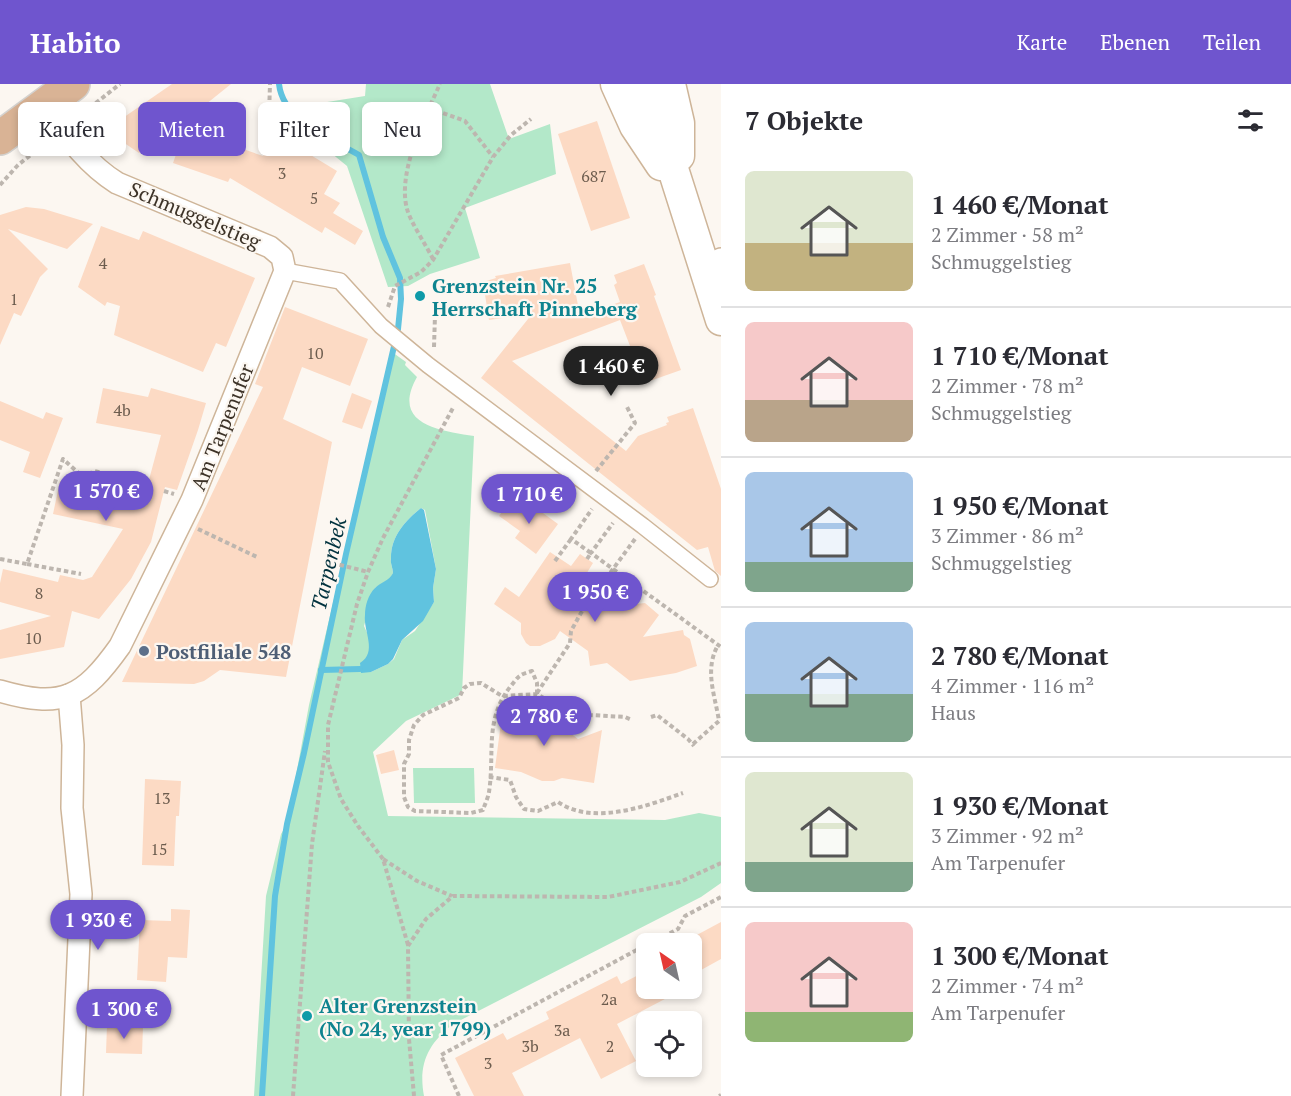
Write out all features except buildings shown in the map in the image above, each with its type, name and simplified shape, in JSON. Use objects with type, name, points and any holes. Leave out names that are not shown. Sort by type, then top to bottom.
[{"type":"main road","points":[[63,102],[73,84]]},
{"type":"main road","points":[[616,84],[635,126],[678,189]]},
{"type":"main road","points":[[646,84],[678,189],[713,263],[721,320]]},
{"type":"main road","points":[[670,84],[679,123],[678,189]]},
{"type":"main road","points":[[0,138],[18,131]]},
{"type":"street","name":"Schmuggelstieg","points":[[84,156],[101,173],[117,183],[270,247],[282,257],[285,271]]},
{"type":"street","points":[[285,271],[340,281],[381,326],[462,392],[644,526],[710,579]]},
{"type":"street","name":"Am Tarpenufer","points":[[0,691],[42,701],[69,695],[89,683],[108,662],[130,625],[192,500],[285,271]]},
{"type":"street","points":[[69,695],[73,745],[72,808],[81,894],[72,1096]]},
{"type":"path","points":[[84,102],[120,84]]},
{"type":"path","points":[[269,102],[270,84]]},
{"type":"path","points":[[432,102],[440,84]]},
{"type":"path","points":[[442,113],[465,121],[493,157]]},
{"type":"path","points":[[395,286],[415,275],[433,260],[493,157],[511,135],[531,119]]},
{"type":"path","points":[[0,185],[25,156]]},
{"type":"path","points":[[412,156],[405,182],[407,209],[433,260]]},
{"type":"path","points":[[426,363],[434,349],[435,315]]},
{"type":"path","points":[[293,1096],[312,844],[328,725],[342,663],[357,603],[383,538],[462,392]]},
{"type":"path","points":[[587,484],[635,423],[627,407]]},
{"type":"path","points":[[27,564],[63,459],[84,478],[94,471],[133,480],[147,486]]},
{"type":"path","points":[[555,561],[602,495]]},
{"type":"path","points":[[587,559],[622,511]]},
{"type":"path","points":[[537,694],[570,643],[571,631],[581,613],[644,526]]},
{"type":"path","points":[[206,533],[257,557]]},
{"type":"path","points":[[571,539],[720,646],[711,662],[719,721],[694,745],[657,715],[651,717]]},
{"type":"path","points":[[0,559],[81,574]]},
{"type":"path","points":[[325,561],[368,572]]},
{"type":"path","points":[[537,694],[537,683],[532,671],[518,675],[502,696],[496,709],[489,792],[483,810],[415,811],[408,807],[404,796],[404,764],[409,754],[411,732],[423,715],[459,698],[464,688],[470,684],[481,683],[502,696],[537,694],[563,710],[590,715],[625,717],[632,720]]},
{"type":"path","points":[[327,741],[328,762],[341,799],[383,859],[417,881],[453,896],[608,897],[680,882],[721,863]]},
{"type":"path","points":[[489,777],[510,780],[516,797],[524,809],[537,811],[558,802],[569,809],[592,813],[628,811],[683,793]]},
{"type":"path","points":[[383,859],[408,946],[409,1039],[414,1096]]},
{"type":"path","points":[[408,946],[426,919],[453,896]]},
{"type":"path","points":[[670,933],[678,929],[685,916],[721,897]]},
{"type":"path","points":[[459,1096],[441,1055],[636,950]]},
{"type":"green space","points":[[366,84],[490,84],[509,139],[550,124],[556,174],[465,208],[480,258],[430,274],[408,286],[388,287],[347,166],[335,156],[350,156],[350,102],[327,102],[365,96]]},
{"type":"green space","points":[[392,352],[406,362],[405,365],[417,377],[410,393],[410,406],[414,415],[423,423],[434,428],[474,436],[462,694],[406,721],[373,752],[388,816],[665,820],[699,813],[721,817],[721,883],[701,897],[453,1024],[437,1039],[427,1056],[422,1074],[424,1096],[254,1096],[266,896],[281,834],[287,824],[309,705]],"holes":[[[421,508],[425,510],[436,569],[433,588],[434,602],[415,631],[402,640],[394,659],[371,672],[360,664],[369,654],[369,637],[364,626],[375,588],[391,578],[393,573],[392,550],[396,536]]]},
{"type":"green space","points":[[413,768],[474,768],[475,803],[414,803]]},
{"type":"water","points":[[421,508],[424,510],[436,569],[433,588],[434,602],[423,621],[402,640],[388,664],[371,672],[361,673],[360,663],[368,653],[369,647],[365,621],[367,601],[375,588],[393,573],[391,562],[396,536],[404,524]]},
{"type":"waterway","name":"Tarpenbek","points":[[262,1096],[275,896],[287,824],[398,329],[401,299],[400,278],[383,237],[359,155],[322,135],[298,118],[282,97],[279,84]]},
{"type":"waterway","points":[[321,670],[360,669]]},
{"type":"place","name":"Grenzstein Nr. 25 Herrschaft Pinneberg","points":[[420,296]]},
{"type":"place","name":"Postfiliale 548","points":[[144,651]]},
{"type":"place","name":"Alter Grenzstein (No 24, year 1799)","points":[[307,1016]]}]
